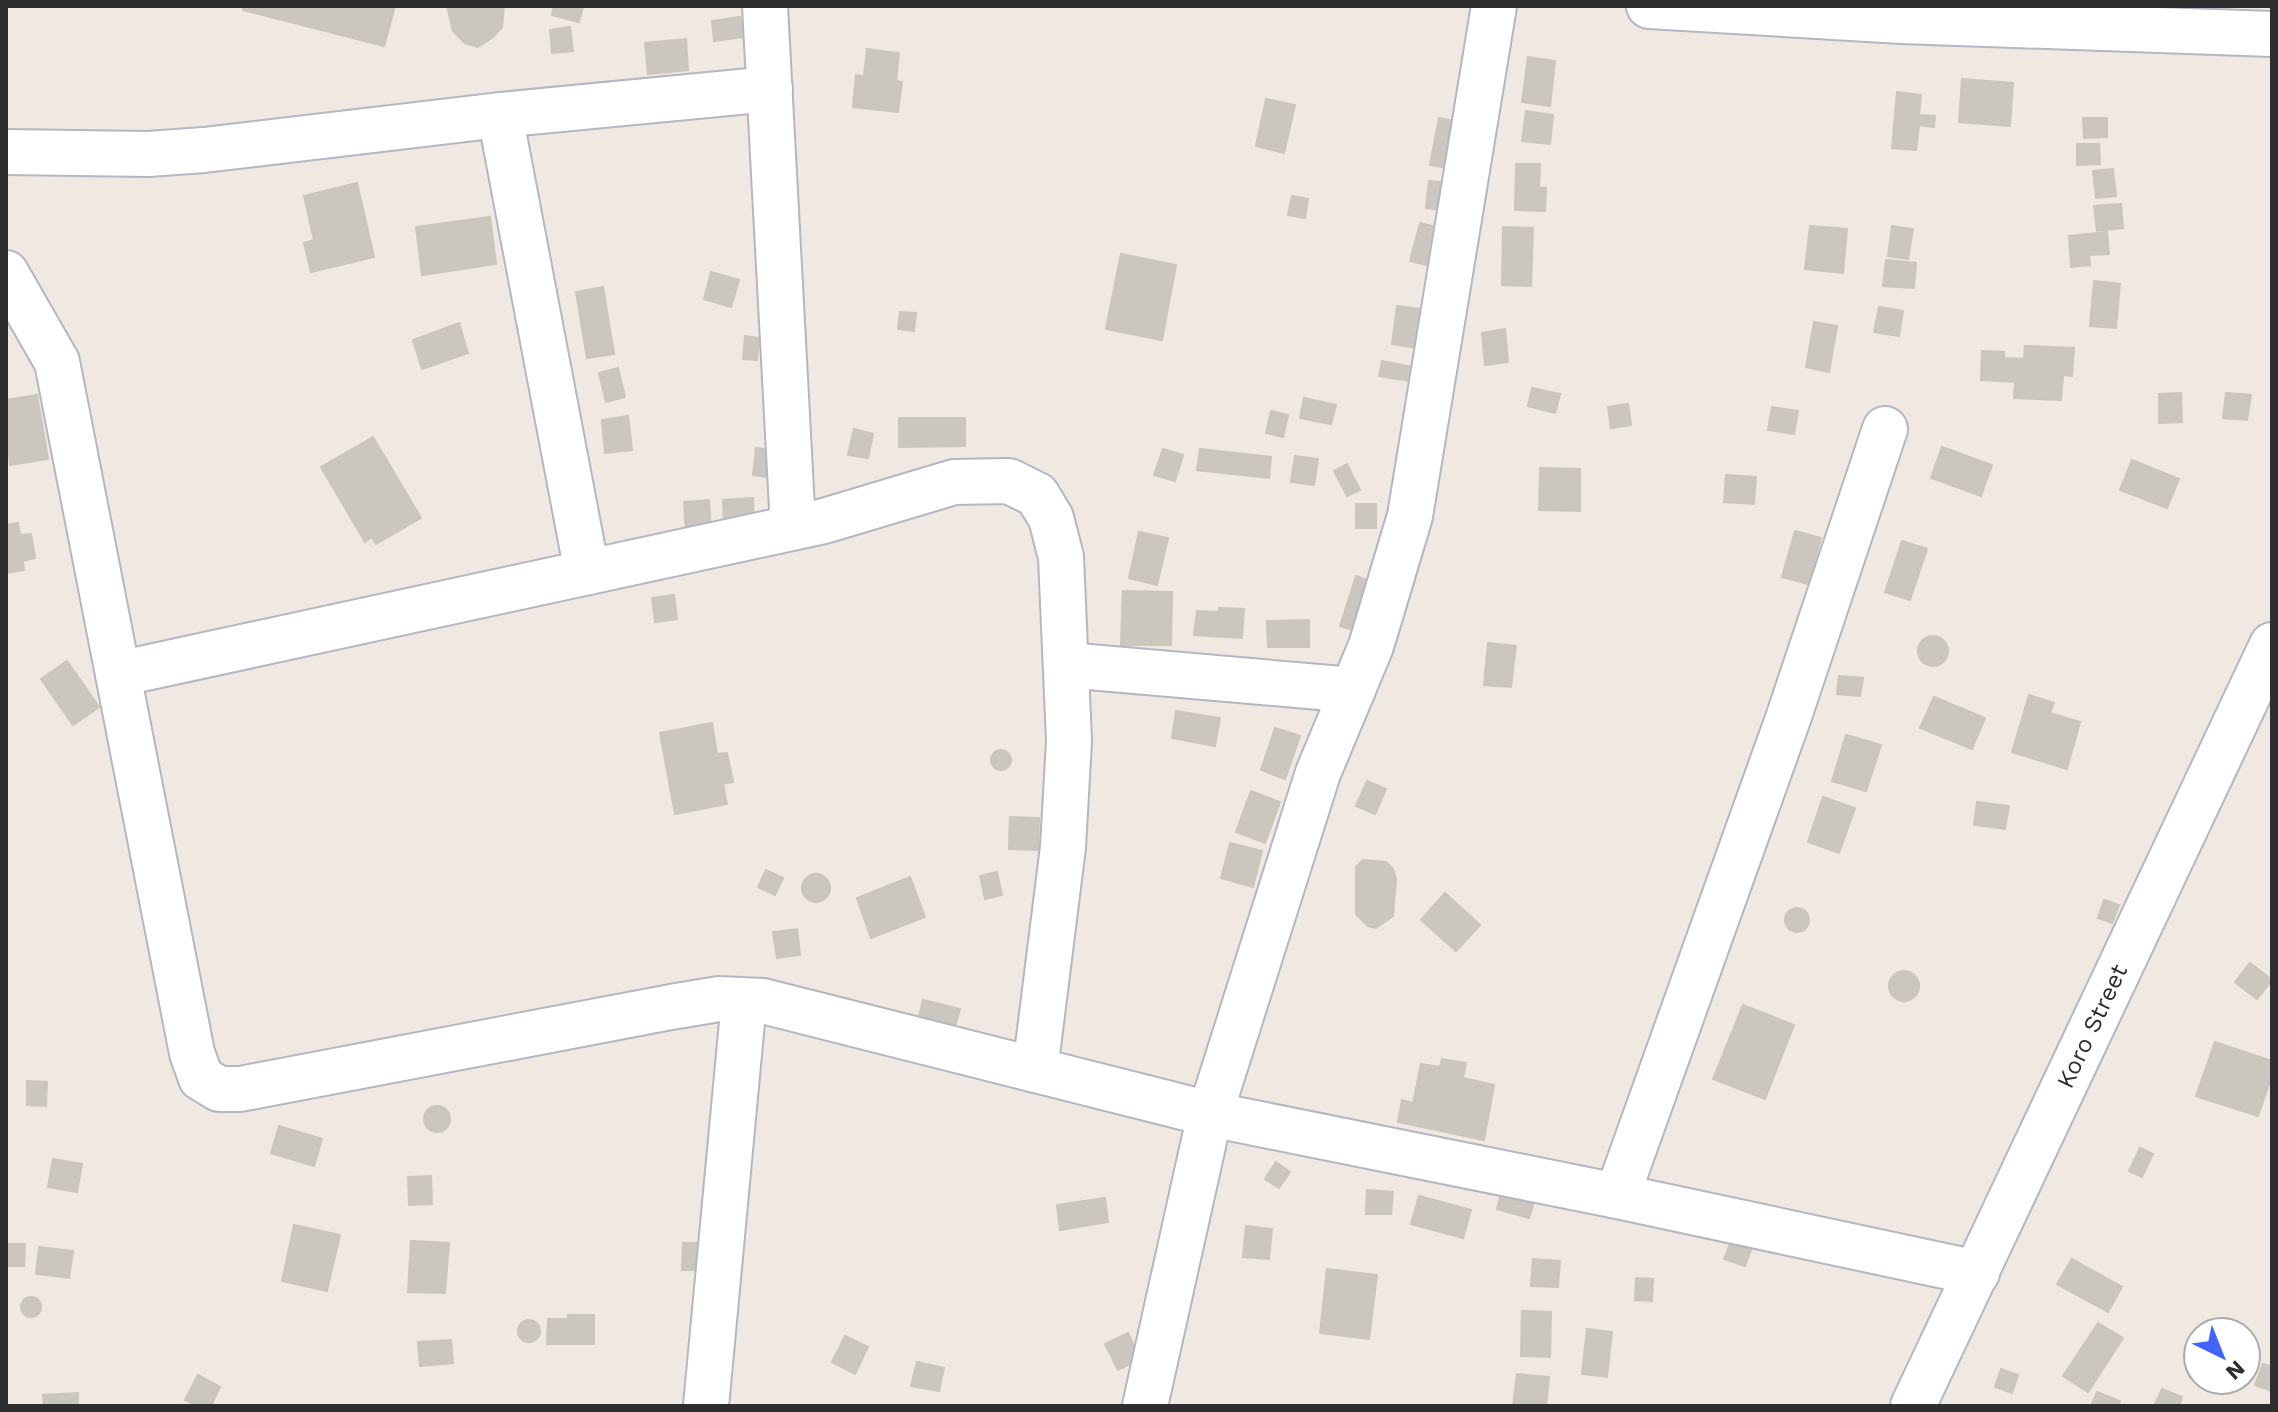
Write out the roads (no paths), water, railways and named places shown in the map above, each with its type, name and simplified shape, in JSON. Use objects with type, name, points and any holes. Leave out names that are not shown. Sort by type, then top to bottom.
[{"type":"street","points":[[765,6],[793,527]]},
{"type":"street","points":[[1145,1406],[1210,1114],[1318,773],[1384,609],[1410,516],[1494,6]]},
{"type":"street","points":[[1649,6],[1901,13],[2272,34]]},
{"type":"street","points":[[6,152],[148,154],[204,150],[500,115],[770,89]]},
{"type":"street","points":[[500,115],[587,572]]},
{"type":"street","points":[[6,273],[57,362],[192,1053],[201,1078],[219,1089],[240,1089],[719,999],[763,1001],[1210,1114],[1977,1273]]},
{"type":"street","points":[[1617,1196],[1789,716],[1885,429]]},
{"type":"street","points":[[118,674],[793,527],[954,482],[1009,481],[1037,495],[1051,518],[1061,557],[1066,665],[1069,741],[1063,847],[1035,1070]]},
{"type":"street","name":"Koro Street","points":[[1913,1406],[2272,645]]},
{"type":"street","points":[[1066,665],[1353,690]]},
{"type":"street","points":[[706,1406],[744,1001]]}]
